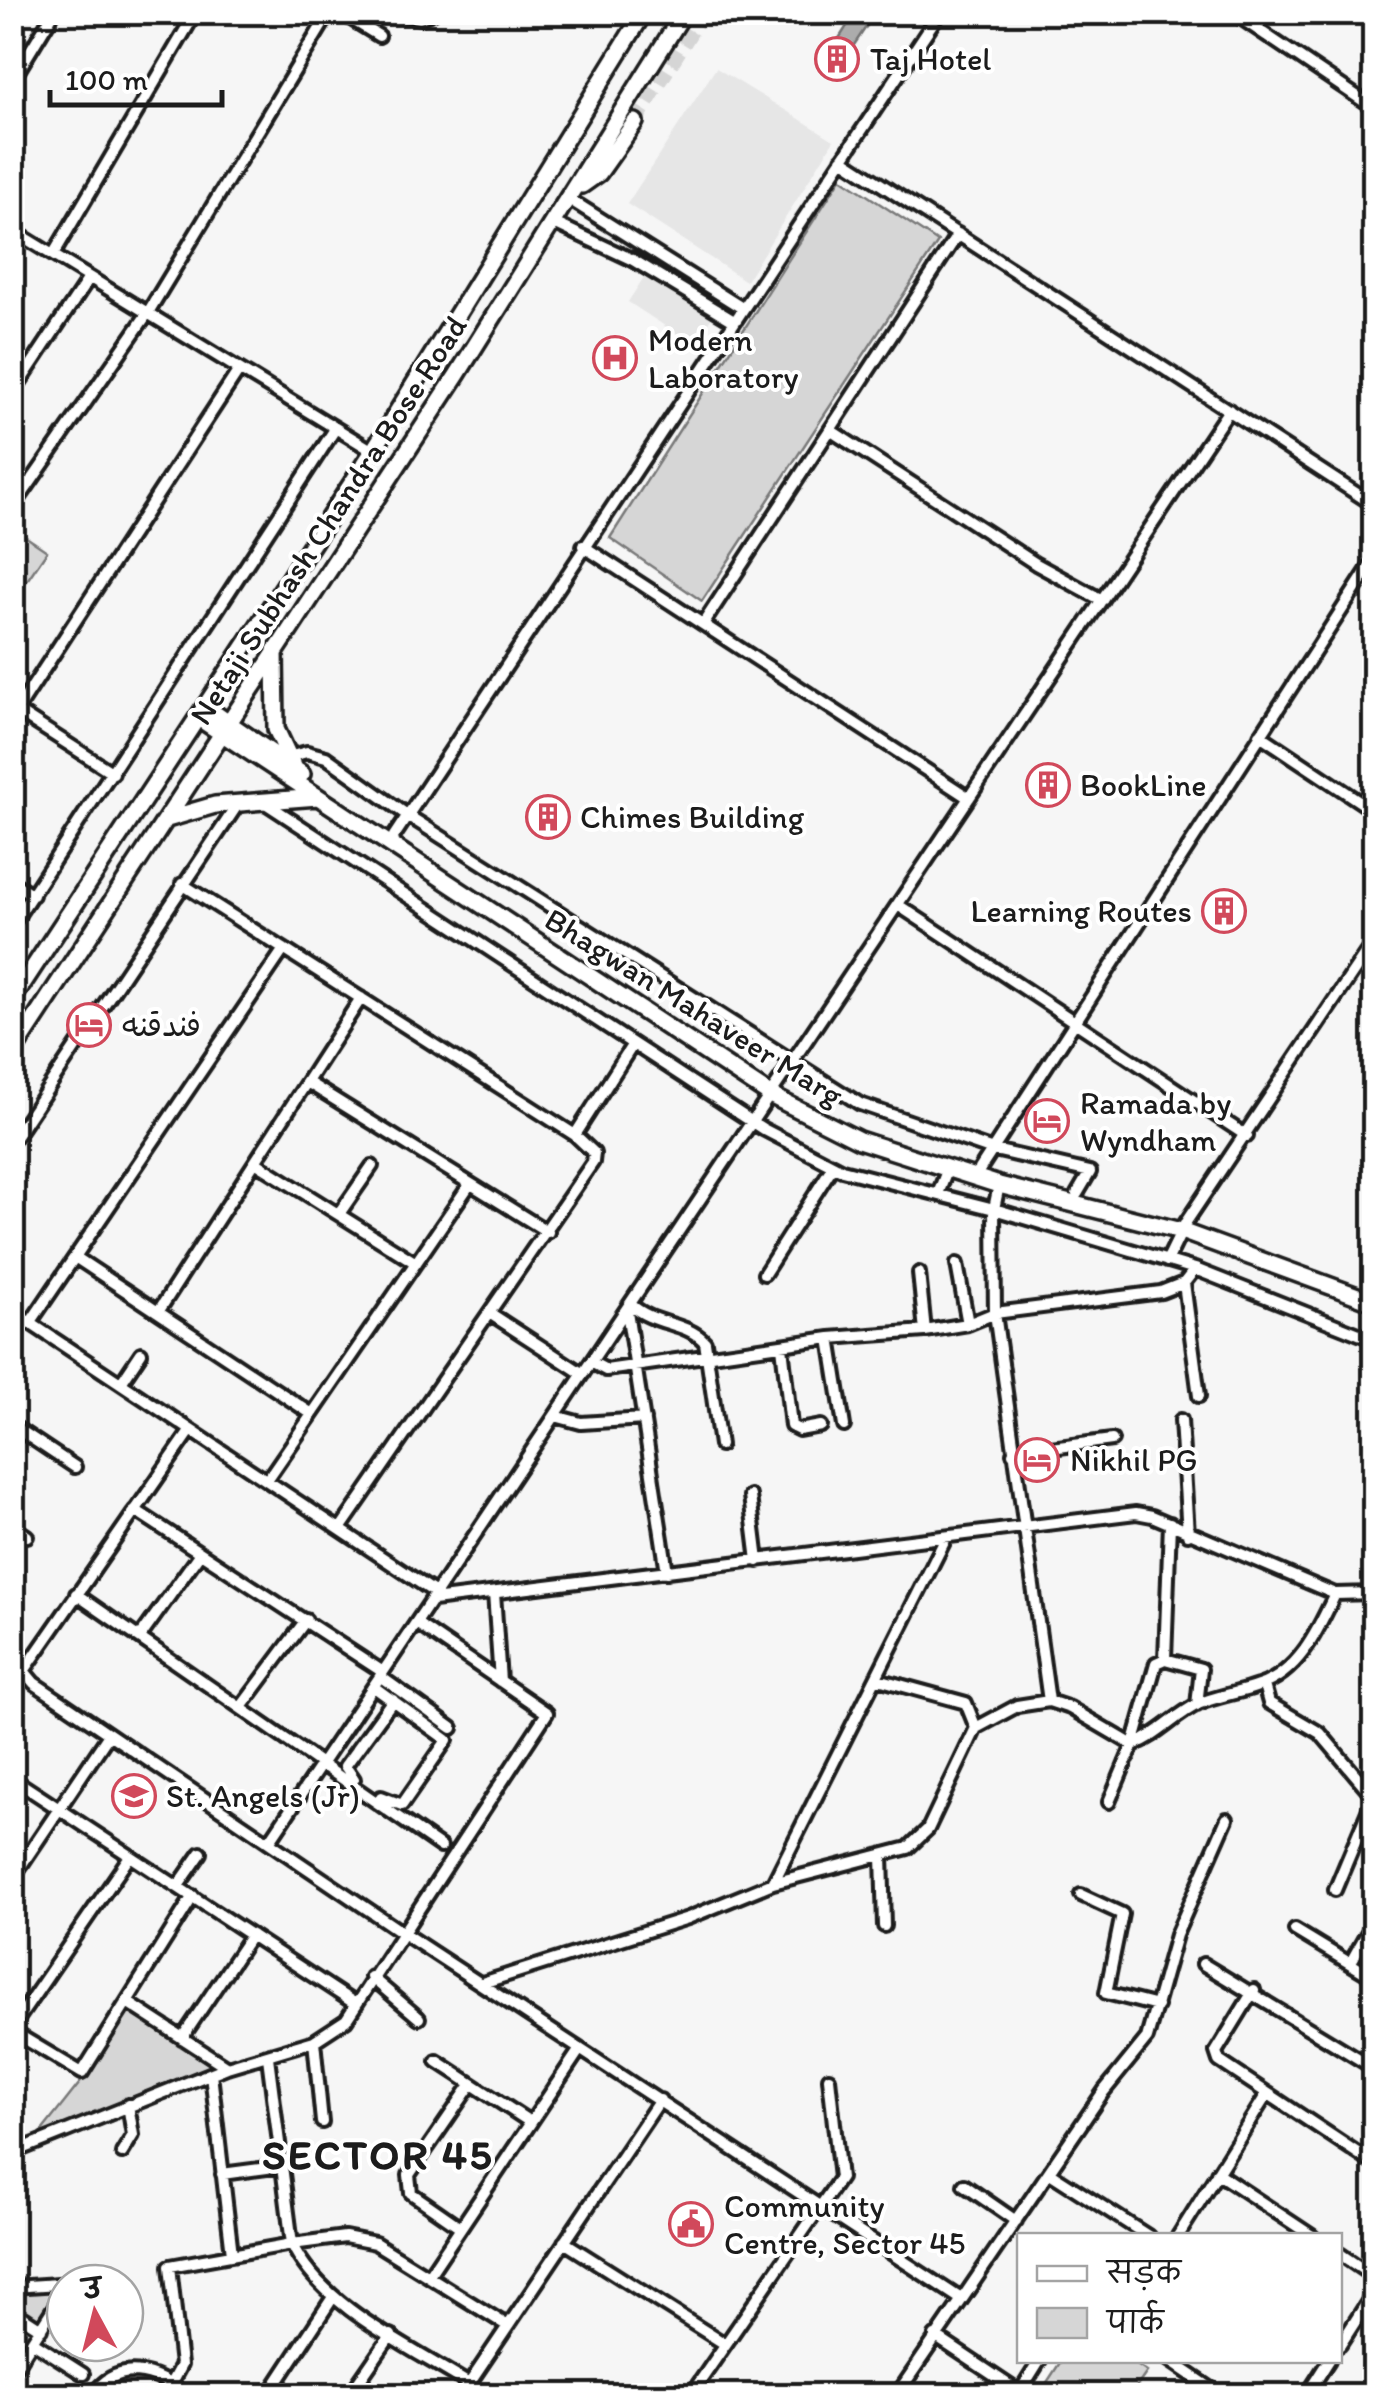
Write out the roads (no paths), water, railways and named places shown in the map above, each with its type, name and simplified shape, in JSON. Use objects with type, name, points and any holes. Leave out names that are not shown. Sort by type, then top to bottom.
[{"type":"main road","name":"Netaji Subhash Chandra Bose Road","points":[[12,1000],[372,451],[644,12]]},
{"type":"main road","name":"Netaji Subhash Chandra Bose Road","points":[[12,1054],[554,223],[684,12]]},
{"type":"main road","points":[[572,194],[599,173],[635,122]]},
{"type":"main road","points":[[275,602],[296,618]]},
{"type":"main road","points":[[275,650],[276,729],[299,772]]},
{"type":"main road","name":"Bhagwan Mahaveer Marg","points":[[203,713],[318,797],[773,1091],[860,1140],[1000,1185],[1184,1226],[1374,1302]]},
{"type":"main road","name":"Bhagwan Mahaveer Marg","points":[[224,728],[299,772],[773,1091],[863,1132],[1184,1226],[1374,1292]]},
{"type":"main road","points":[[167,819],[199,808],[318,797]]},
{"type":"street","points":[[12,81],[54,12]]},
{"type":"street","points":[[53,255],[196,12]]},
{"type":"street","points":[[12,509],[148,314],[330,12]]},
{"type":"street","points":[[340,12],[380,36]]},
{"type":"street","points":[[386,12],[420,18],[434,12]]},
{"type":"street","points":[[394,836],[582,546],[940,12]]},
{"type":"street","points":[[1232,12],[1374,108]]},
{"type":"street","points":[[842,159],[1374,505]]},
{"type":"street","points":[[572,194],[742,308]]},
{"type":"street","points":[[554,223],[633,260],[734,321]]},
{"type":"street","points":[[12,230],[372,451]]},
{"type":"street","points":[[702,624],[958,234]]},
{"type":"street","points":[[12,394],[89,278]]},
{"type":"street","points":[[113,773],[15,714],[239,370]]},
{"type":"street","points":[[270,1842],[1229,410]]},
{"type":"street","points":[[12,925],[335,429]]},
{"type":"street","points":[[830,430],[1036,564],[1102,600]]},
{"type":"street","points":[[582,546],[969,798]]},
{"type":"street","points":[[980,1169],[1374,560]]},
{"type":"street","points":[[1260,736],[1374,811]]},
{"type":"street","points":[[288,757],[317,752],[407,814],[860,1104],[990,1149],[1090,1172],[1077,1194]]},
{"type":"street","points":[[263,802],[752,1122],[833,1166],[1196,1269],[1374,1340]]},
{"type":"street","points":[[12,1142],[238,804]]},
{"type":"street","points":[[12,882],[33,895]]},
{"type":"street","points":[[182,884],[590,1146],[593,1162],[548,1232],[340,1530]]},
{"type":"street","points":[[898,905],[1247,1136]]},
{"type":"street","points":[[1167,1261],[1184,1226],[1374,942]]},
{"type":"street","points":[[30,1323],[284,949]]},
{"type":"street","points":[[158,1312],[361,998]]},
{"type":"street","points":[[575,1134],[633,1044]]},
{"type":"street","points":[[307,1082],[548,1232]]},
{"type":"street","points":[[255,1162],[416,1262]]},
{"type":"street","points":[[339,1214],[372,1166]]},
{"type":"street","points":[[764,1274],[833,1166]]},
{"type":"street","points":[[938,1194],[948,1168]]},
{"type":"street","points":[[267,1480],[470,1184]]},
{"type":"street","points":[[1000,1185],[994,1209],[995,1312],[1049,1701]]},
{"type":"street","points":[[75,1256],[312,1414]]},
{"type":"street","points":[[957,1264],[968,1324]]},
{"type":"street","points":[[591,1362],[606,1370],[830,1338],[968,1324],[995,1312],[1120,1300],[1175,1289],[1196,1269]]},
{"type":"street","points":[[920,1272],[925,1330]]},
{"type":"street","points":[[1184,1283],[1199,1396]]},
{"type":"street","points":[[629,1307],[659,1323],[697,1334],[708,1356],[720,1445]]},
{"type":"street","points":[[629,1307],[668,1572]]},
{"type":"street","points":[[12,1311],[267,1480],[434,1597],[494,1593],[1136,1513],[1170,1523],[1335,1594],[1374,1593]]},
{"type":"street","points":[[491,1314],[584,1374]]},
{"type":"street","points":[[830,1338],[844,1426]]},
{"type":"street","points":[[782,1346],[792,1426],[799,1430],[821,1426]]},
{"type":"street","points":[[121,1383],[141,1353]]},
{"type":"street","points":[[556,1416],[580,1422],[644,1419]]},
{"type":"street","points":[[1181,1420],[1188,1534]]},
{"type":"street","points":[[12,1425],[75,1466]]},
{"type":"street","points":[[192,1430],[24,1671],[108,1736],[961,2298]]},
{"type":"street","points":[[1013,1453],[1112,1440]]},
{"type":"street","points":[[750,1496],[758,1561]]},
{"type":"street","points":[[135,1510],[306,1620],[379,1678],[452,1728]]},
{"type":"street","points":[[1166,1660],[1170,1523]]},
{"type":"street","points":[[12,1526],[27,1536]]},
{"type":"street","points":[[773,1883],[946,1538]]},
{"type":"street","points":[[140,1637],[200,1553]]},
{"type":"street","points":[[494,1593],[500,1681]]},
{"type":"street","points":[[76,1594],[441,1847]]},
{"type":"street","points":[[1133,1744],[1168,1727],[1196,1705],[1264,1684],[1302,1654],[1335,1594]]},
{"type":"street","points":[[242,1706],[306,1620]]},
{"type":"street","points":[[12,2153],[227,2067],[314,2041],[346,2020],[400,1930],[547,1713],[416,1624]]},
{"type":"street","points":[[1108,1802],[1133,1744],[1156,1663],[1166,1660],[1200,1669],[1196,1705]]},
{"type":"street","points":[[379,1678],[393,1700],[448,1740],[398,1806],[345,1770],[393,1700]]},
{"type":"street","points":[[878,1678],[966,1703],[976,1728]]},
{"type":"street","points":[[1264,1684],[1269,1703],[1320,1733],[1374,1797],[1335,1890]]},
{"type":"street","points":[[482,1983],[688,1918],[773,1883],[882,1855],[921,1840],[976,1728],[1016,1706],[1049,1701],[1070,1708],[1133,1744]]},
{"type":"street","points":[[12,1879],[108,1736]]},
{"type":"street","points":[[12,1778],[354,2002]]},
{"type":"street","points":[[896,2396],[1104,2091],[1141,2047],[1157,2006],[1176,1935],[1227,1819]]},
{"type":"street","points":[[178,1886],[201,1852]]},
{"type":"street","points":[[882,1855],[884,1926]]},
{"type":"street","points":[[130,1856],[12,2029],[82,2073],[194,1896]]},
{"type":"street","points":[[1082,1895],[1122,1914],[1106,1993],[1157,2006]]},
{"type":"street","points":[[1351,1962],[1374,1921]]},
{"type":"street","points":[[1295,1930],[1374,1978]]},
{"type":"street","points":[[182,2038],[252,1935]]},
{"type":"street","points":[[1203,1964],[1254,1990],[1374,2068]]},
{"type":"street","points":[[371,1977],[419,2018]]},
{"type":"street","points":[[1254,1990],[1216,2056],[1374,2164]]},
{"type":"street","points":[[128,2002],[227,2067]]},
{"type":"street","points":[[314,2041],[322,2122]]},
{"type":"street","points":[[430,2275],[580,2048]]},
{"type":"street","points":[[268,2056],[292,2244],[301,2265],[333,2297],[469,2384]]},
{"type":"street","points":[[437,2061],[530,2122]]},
{"type":"street","points":[[211,2074],[232,2254]]},
{"type":"street","points":[[690,2396],[818,2204],[840,2178],[829,2078]]},
{"type":"street","points":[[460,2227],[411,2193],[406,2184],[408,2175],[470,2086]]},
{"type":"street","points":[[1180,2233],[1268,2094]]},
{"type":"street","points":[[461,2396],[660,2100]]},
{"type":"street","points":[[122,2153],[132,2135],[128,2105]]},
{"type":"street","points":[[222,2174],[282,2166]]},
{"type":"street","points":[[1050,2173],[1144,2233]]},
{"type":"street","points":[[1218,2173],[1308,2233]]},
{"type":"street","points":[[964,2185],[1016,2221]]},
{"type":"street","points":[[1124,2233],[1131,2224]]},
{"type":"street","points":[[164,2396],[172,2384],[181,2353],[170,2266],[292,2244],[361,2238],[430,2275],[508,2326]]},
{"type":"street","points":[[564,2242],[724,2344]]},
{"type":"street","points":[[1342,2255],[1374,2277]]},
{"type":"street","points":[[12,2286],[50,2283],[62,2287],[62,2297],[12,2373]]},
{"type":"street","points":[[1342,2342],[1374,2292]]},
{"type":"street","points":[[268,2396],[333,2297]]},
{"type":"street","points":[[12,2310],[41,2329]]},
{"type":"street","points":[[350,2396],[392,2334]]},
{"type":"street","points":[[935,2336],[1022,2394],[1038,2363]]},
{"type":"street","points":[[33,2342],[83,2374]]},
{"type":"street","points":[[1172,2363],[1222,2396]]},
{"type":"street","points":[[1306,2396],[1327,2363]]},
{"type":"street","points":[[92,2396],[110,2376],[126,2372],[155,2374],[186,2396]]},
{"type":"street","points":[[1194,2396],[1202,2383]]},
{"type":"tunnel","points":[[635,122],[703,12]]},
{"type":"place","name":"Taj Hotel","points":[[837,59]]},
{"type":"place","name":"Modern Laboratory","points":[[615,358]]},
{"type":"place","name":"BookLine","points":[[1048,785]]},
{"type":"place","name":"Chimes Building","points":[[548,817]]},
{"type":"place","name":"Learning Routes","points":[[1224,911]]},
{"type":"place","name":"فندقنه","points":[[89,1025]]},
{"type":"place","name":"Ramada by Wyndham","points":[[1047,1121]]},
{"type":"place","name":"Nikhil PG","points":[[1037,1460]]},
{"type":"place","name":"St. Angels (Jr)","points":[[134,1796]]},
{"type":"place","name":"Community Centre, Sector 45","points":[[691,2224]]},
{"type":"district","name":"SECTOR 45","points":[[378,2154]]}]
